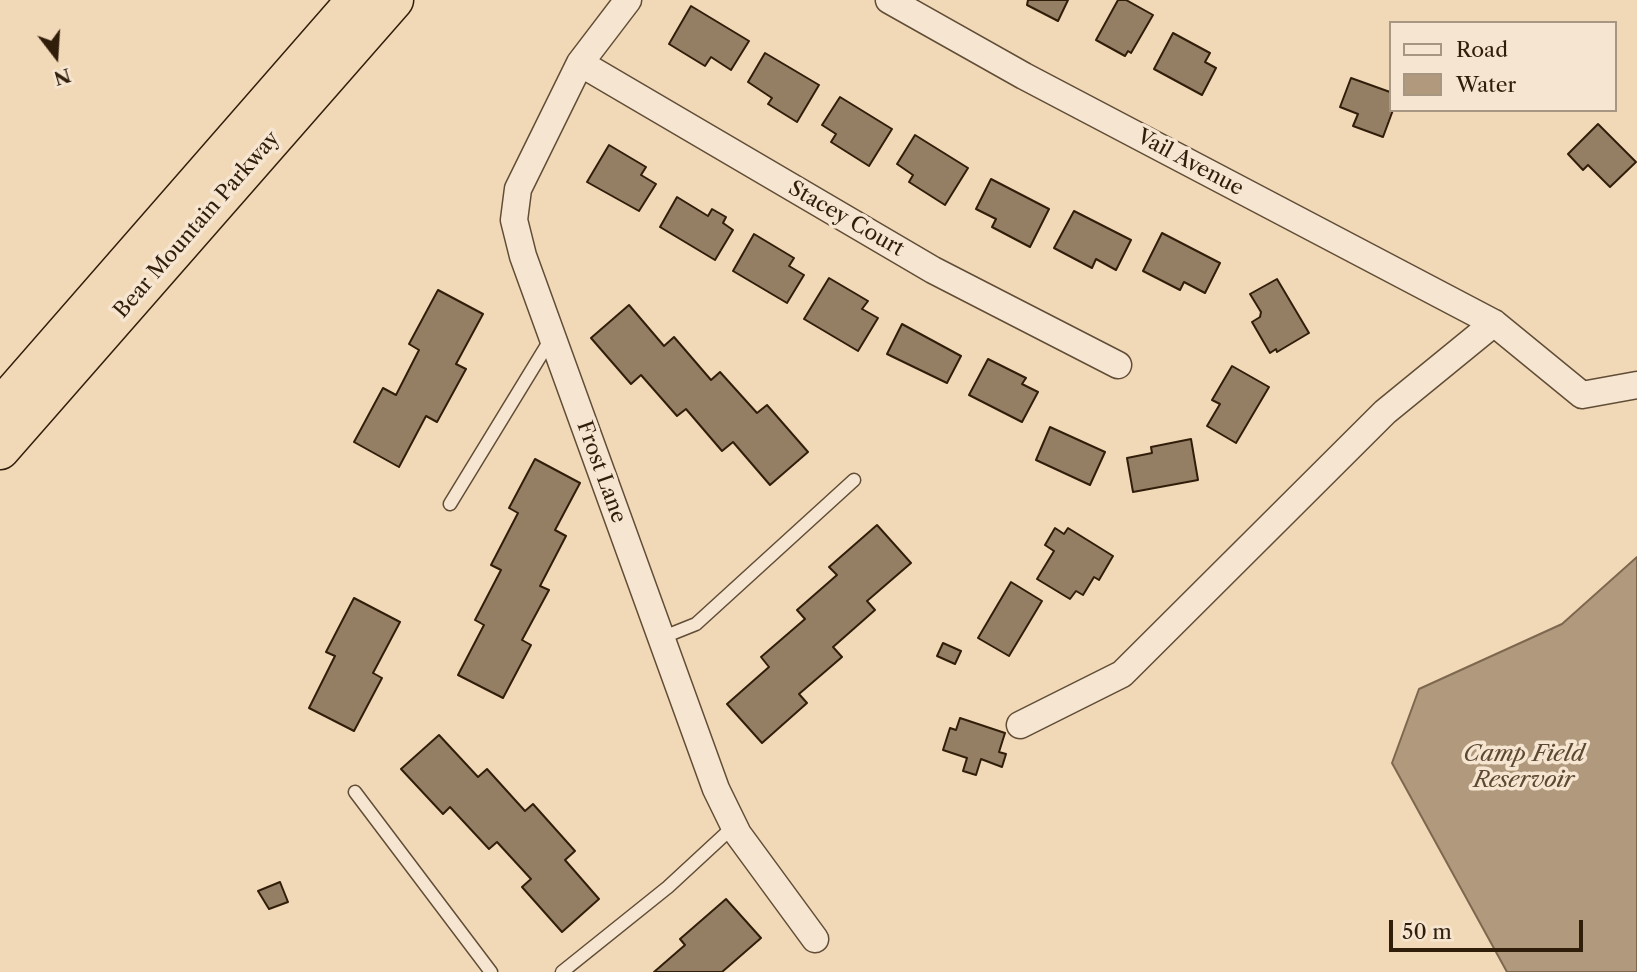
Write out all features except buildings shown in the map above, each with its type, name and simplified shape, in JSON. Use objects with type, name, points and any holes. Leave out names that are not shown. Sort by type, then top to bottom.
[{"type":"highway","name":"Bear Mountain Parkway","points":[[0,408],[356,0]]},
{"type":"highway","name":"Bear Mountain Parkway","points":[[0,450],[394,0]]},
{"type":"street","name":"Frost Lane","points":[[628,0],[580,64],[518,190],[514,220],[523,256],[716,789],[734,826],[815,939]]},
{"type":"street","name":"Vail Avenue","points":[[889,0],[1024,76],[1494,323],[1582,395],[1637,385]]},
{"type":"street","name":"Stacey Court","points":[[580,64],[933,270],[1118,365]]},
{"type":"street","points":[[1020,725],[1122,674],[1206,594],[1385,412],[1494,323]]},
{"type":"lane","points":[[450,504],[552,337]]},
{"type":"lane","points":[[661,638],[696,624],[854,480]]},
{"type":"lane","points":[[355,792],[491,972]]},
{"type":"lane","points":[[562,972],[668,887],[734,826]]},
{"type":"water","name":"Camp Field Reservoir","points":[[1637,557],[1637,972],[1507,972],[1392,763],[1419,689],[1562,624]]}]
